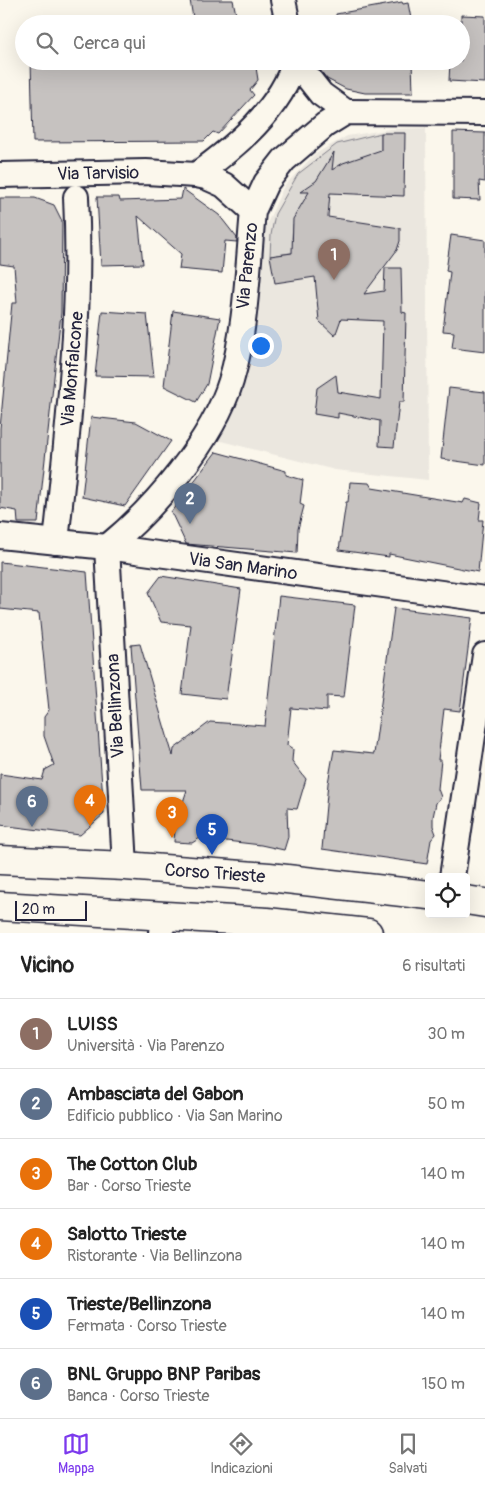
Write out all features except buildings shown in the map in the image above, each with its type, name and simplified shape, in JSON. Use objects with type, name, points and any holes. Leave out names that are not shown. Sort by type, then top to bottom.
[{"type":"street","points":[[283,0],[286,15]]},
{"type":"street","points":[[196,175],[232,147],[274,101],[288,81],[292,70]]},
{"type":"street","points":[[302,70],[321,94],[346,112],[485,113]]},
{"type":"street","name":"Via Parenzo","points":[[107,547],[140,519],[163,493],[207,430],[226,393],[238,348],[253,211],[266,183],[284,160],[311,136],[346,112]]},
{"type":"street","name":"Via Tarvisio","points":[[0,175],[146,172],[196,175]]},
{"type":"street","name":"Via Parenzo","points":[[196,175],[224,185],[253,211]]},
{"type":"street","name":"Via Monfalcone","points":[[56,542],[77,323],[79,254],[76,197]]},
{"type":"street","name":"Via San Marino","points":[[0,536],[107,547],[485,599]]},
{"type":"street","name":"Via Bellinzona","points":[[107,547],[125,866]]},
{"type":"street","points":[[453,873],[485,655]]},
{"type":"street","name":"Corso Trieste","points":[[0,860],[269,876],[425,895]]},
{"type":"street","points":[[470,901],[485,903]]},
{"type":"street","points":[[0,906],[162,924],[267,922],[368,933]]},
{"type":"shaded area","points":[[426,128],[428,480],[335,470],[217,440],[224,429],[241,368],[265,228],[284,186],[315,154],[347,136],[391,129]]},
{"type":"shaded area","points":[[381,133],[381,161],[366,163],[293,224],[292,239],[299,240],[297,252],[270,256],[275,214],[298,174],[337,144]]},
{"type":"place","name":"LUISS","points":[[334,280]]},
{"type":"place","name":"Ambasciata del Gabon","points":[[190,524]]},
{"type":"place","name":"Salotto Trieste","points":[[90,826]]},
{"type":"place","name":"BNL Gruppo BNP Paribas","points":[[32,827]]},
{"type":"place","name":"The Cotton Club","points":[[172,838]]},
{"type":"place","name":"Trieste/Bellinzona","points":[[212,855]]}]
